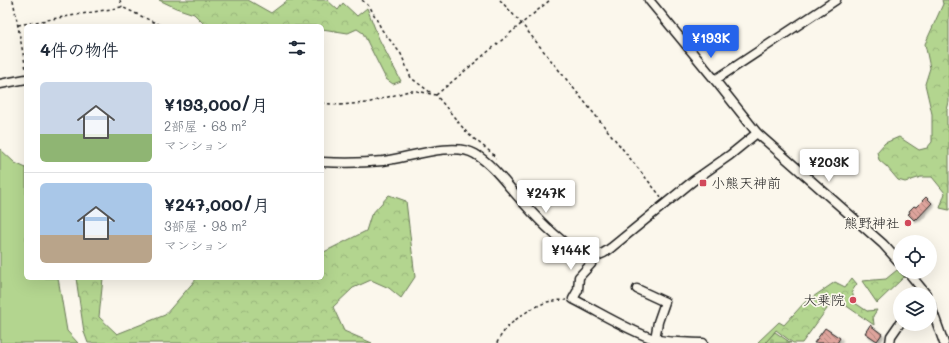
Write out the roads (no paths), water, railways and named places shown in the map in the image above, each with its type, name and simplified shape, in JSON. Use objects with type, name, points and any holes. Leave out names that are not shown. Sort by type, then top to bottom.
[{"type":"street","points":[[649,0],[715,80],[756,133],[883,244],[893,255]]},
{"type":"street","points":[[715,80],[836,0]]},
{"type":"street","points":[[0,84],[24,79]]},
{"type":"street","points":[[324,162],[350,163],[384,160],[448,149],[465,150],[475,154],[490,166],[536,218],[569,247],[584,254],[594,256],[604,253],[612,247],[693,181],[730,155],[756,133]]},
{"type":"street","points":[[594,256],[591,264],[579,277],[578,290],[573,299],[632,330],[655,339],[674,342],[703,343]]},
{"type":"street","points":[[914,279],[920,287]]},
{"type":"street","points":[[637,289],[665,302],[658,322],[655,339]]},
{"type":"street","points":[[937,324],[944,343]]},
{"type":"street","points":[[890,343],[891,336],[894,331]]},
{"type":"place","name":"小熊天神前","points":[[703,183]]},
{"type":"place","name":"熊野神社","points":[[908,223]]},
{"type":"place","name":"大乗院","points":[[853,300]]}]
